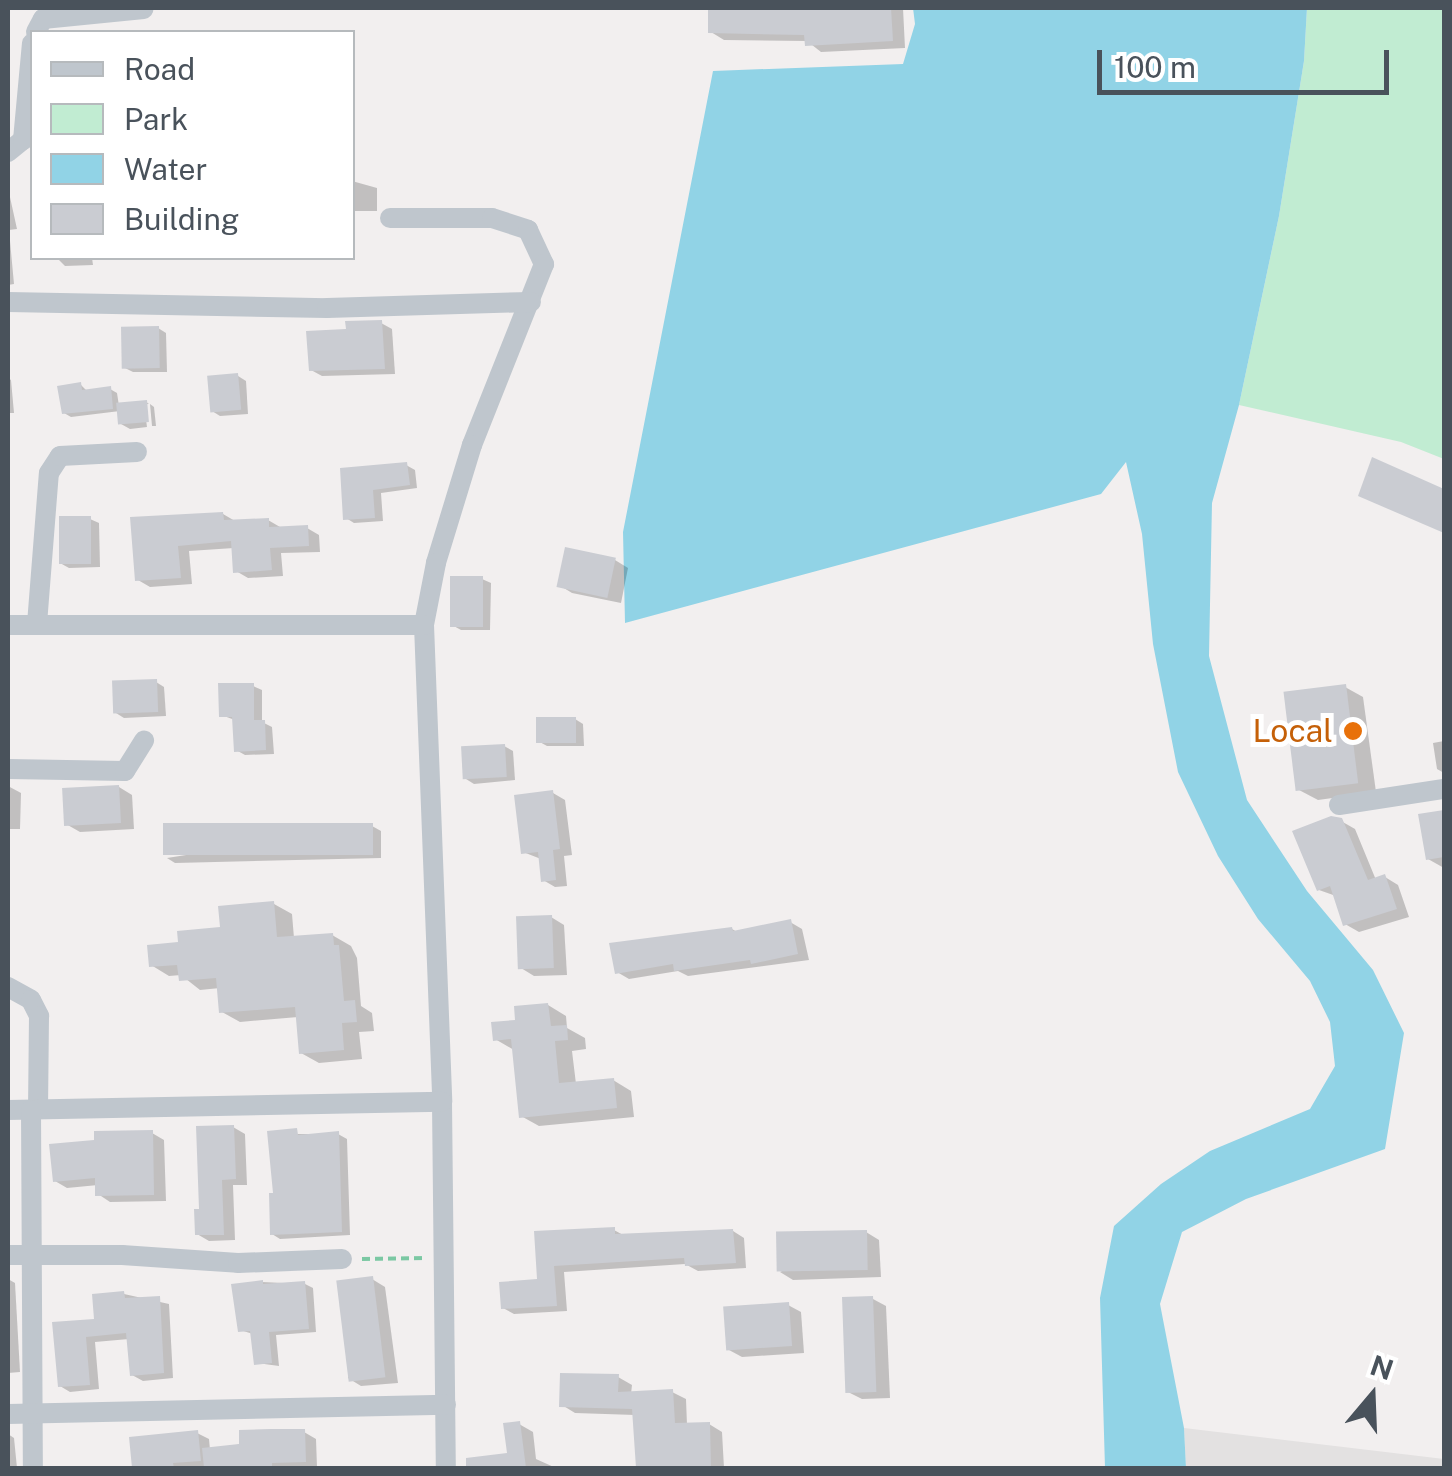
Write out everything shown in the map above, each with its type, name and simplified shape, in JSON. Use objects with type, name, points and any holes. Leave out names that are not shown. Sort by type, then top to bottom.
[{"type":"street","points":[[37,30],[43,19],[144,8]]},
{"type":"street","points":[[8,152],[23,140],[30,65]]},
{"type":"street","points":[[390,218],[492,218],[528,230],[544,264],[472,444],[436,563],[424,625],[442,1102],[446,1468]]},
{"type":"street","points":[[8,302],[328,308],[531,302]]},
{"type":"street","points":[[37,624],[49,473],[60,456],[137,452]]},
{"type":"street","points":[[8,624],[424,625]]},
{"type":"street","points":[[8,769],[125,770],[144,740]]},
{"type":"street","points":[[1339,805],[1444,790]]},
{"type":"street","points":[[8,987],[31,1000],[38,1016],[32,1468]]},
{"type":"street","points":[[8,1110],[442,1102]]},
{"type":"street","points":[[8,1255],[122,1255],[238,1263],[342,1259]]},
{"type":"street","points":[[8,1414],[446,1405]]},
{"type":"path","points":[[342,1259],[444,1258]]},
{"type":"shaded area","points":[[1184,1428],[1444,1459],[1444,1468],[1186,1468]]},
{"type":"green space","points":[[1307,8],[1444,8],[1444,459],[1401,442],[1239,405],[1279,216],[1304,61]]},
{"type":"water","points":[[913,8],[1307,8],[1304,61],[1279,216],[1239,405],[1212,503],[1209,656],[1247,800],[1307,891],[1373,970],[1404,1033],[1385,1149],[1246,1199],[1182,1232],[1160,1304],[1184,1428],[1186,1468],[1105,1468],[1100,1298],[1114,1226],[1161,1184],[1210,1151],[1310,1109],[1335,1066],[1330,1022],[1310,981],[1258,919],[1218,856],[1178,772],[1153,644],[1142,534],[1126,462],[1101,494],[625,623],[623,532],[713,71],[903,64],[915,24]]},
{"type":"building","points":[[708,8],[891,8],[893,41],[805,46],[804,35],[708,33]]},
{"type":"building","points":[[382,320],[385,369],[309,371],[306,331],[346,329],[345,321]]},
{"type":"building","points":[[159,326],[160,368],[122,369],[121,327]]},
{"type":"building","points":[[238,373],[241,410],[210,413],[207,376]]},
{"type":"building","points":[[81,382],[82,390],[111,386],[113,409],[62,414],[57,386]]},
{"type":"building","points":[[147,400],[149,422],[118,425],[116,403]]},
{"type":"building","points":[[1372,457],[1444,489],[1444,533],[1358,496]]},
{"type":"building","points":[[407,462],[410,485],[373,490],[375,518],[343,520],[340,468]]},
{"type":"building","points":[[223,512],[224,520],[269,518],[269,527],[308,525],[309,546],[270,548],[272,570],[233,573],[231,541],[178,546],[181,578],[135,581],[130,517]]},
{"type":"building","points":[[59,516],[91,516],[91,564],[59,564]]},
{"type":"building","points":[[565,547],[616,558],[607,598],[556,587]]},
{"type":"building","points":[[450,576],[483,576],[483,627],[450,627]]},
{"type":"building","points":[[157,679],[158,712],[113,714],[112,681]]},
{"type":"building","points":[[218,683],[254,683],[254,720],[265,720],[266,750],[234,752],[232,717],[219,717]]},
{"type":"building","points":[[1346,684],[1358,783],[1296,791],[1283,692]]},
{"type":"building","points":[[536,717],[576,717],[576,743],[536,743]]},
{"type":"building","points":[[505,744],[507,777],[463,779],[461,746]]},
{"type":"building","points":[[119,785],[121,823],[64,826],[62,788]]},
{"type":"building","points":[[553,790],[560,849],[553,850],[556,880],[541,882],[538,852],[521,854],[514,795]]},
{"type":"building","points":[[1444,810],[1444,857],[1426,860],[1418,814]]},
{"type":"building","points":[[1331,816],[1342,818],[1368,880],[1385,874],[1397,909],[1343,926],[1330,886],[1317,891],[1292,831]]},
{"type":"building","points":[[163,823],[373,823],[373,855],[163,855]]},
{"type":"building","points":[[274,901],[277,937],[333,933],[334,945],[339,945],[344,1001],[355,1000],[357,1022],[342,1023],[344,1050],[299,1054],[295,1007],[219,1013],[216,978],[179,981],[177,965],[149,967],[147,945],[178,942],[177,931],[220,927],[218,906]]},
{"type":"building","points":[[552,915],[554,968],[518,969],[516,916]]},
{"type":"building","points":[[791,919],[798,954],[751,964],[750,960],[674,971],[673,964],[615,974],[609,943],[732,927],[733,931]]},
{"type":"building","points":[[548,1003],[551,1026],[567,1025],[568,1040],[555,1041],[559,1083],[614,1078],[617,1108],[519,1118],[511,1039],[493,1041],[491,1022],[515,1020],[514,1006]]},
{"type":"building","points":[[234,1125],[236,1179],[222,1180],[224,1235],[195,1235],[194,1209],[199,1209],[196,1126]]},
{"type":"building","points":[[297,1128],[298,1135],[339,1131],[342,1232],[270,1235],[269,1193],[273,1193],[267,1131]]},
{"type":"building","points":[[153,1130],[154,1195],[95,1196],[95,1178],[53,1182],[49,1144],[94,1140],[94,1131]]},
{"type":"building","points":[[615,1227],[615,1234],[733,1229],[736,1263],[685,1266],[684,1258],[554,1266],[557,1306],[501,1309],[499,1282],[537,1279],[534,1231]]},
{"type":"building","points":[[867,1230],[868,1270],[777,1272],[776,1232]]},
{"type":"building","points":[[373,1276],[385,1377],[349,1382],[336,1281]]},
{"type":"building","points":[[263,1280],[263,1284],[305,1281],[309,1329],[269,1332],[272,1363],[254,1365],[250,1331],[238,1332],[231,1284]]},
{"type":"building","points":[[124,1291],[125,1298],[160,1296],[164,1373],[130,1376],[126,1333],[86,1337],[90,1385],[58,1387],[52,1322],[94,1319],[92,1294]]},
{"type":"building","points":[[873,1296],[876,1392],[845,1393],[842,1297]]},
{"type":"building","points":[[789,1302],[792,1346],[726,1350],[723,1307]]},
{"type":"building","points":[[560,1373],[619,1374],[618,1392],[673,1389],[675,1423],[710,1422],[711,1468],[636,1468],[632,1409],[559,1407]]},
{"type":"building","points":[[520,1421],[526,1468],[466,1468],[466,1458],[507,1453],[503,1423]]},
{"type":"building","points":[[305,1429],[306,1462],[272,1463],[272,1468],[204,1468],[202,1448],[239,1444],[239,1430]]},
{"type":"building","points":[[198,1430],[201,1461],[173,1463],[174,1468],[132,1468],[129,1437]]},
{"type":"place","name":"Local","points":[[1353,731]]}]
